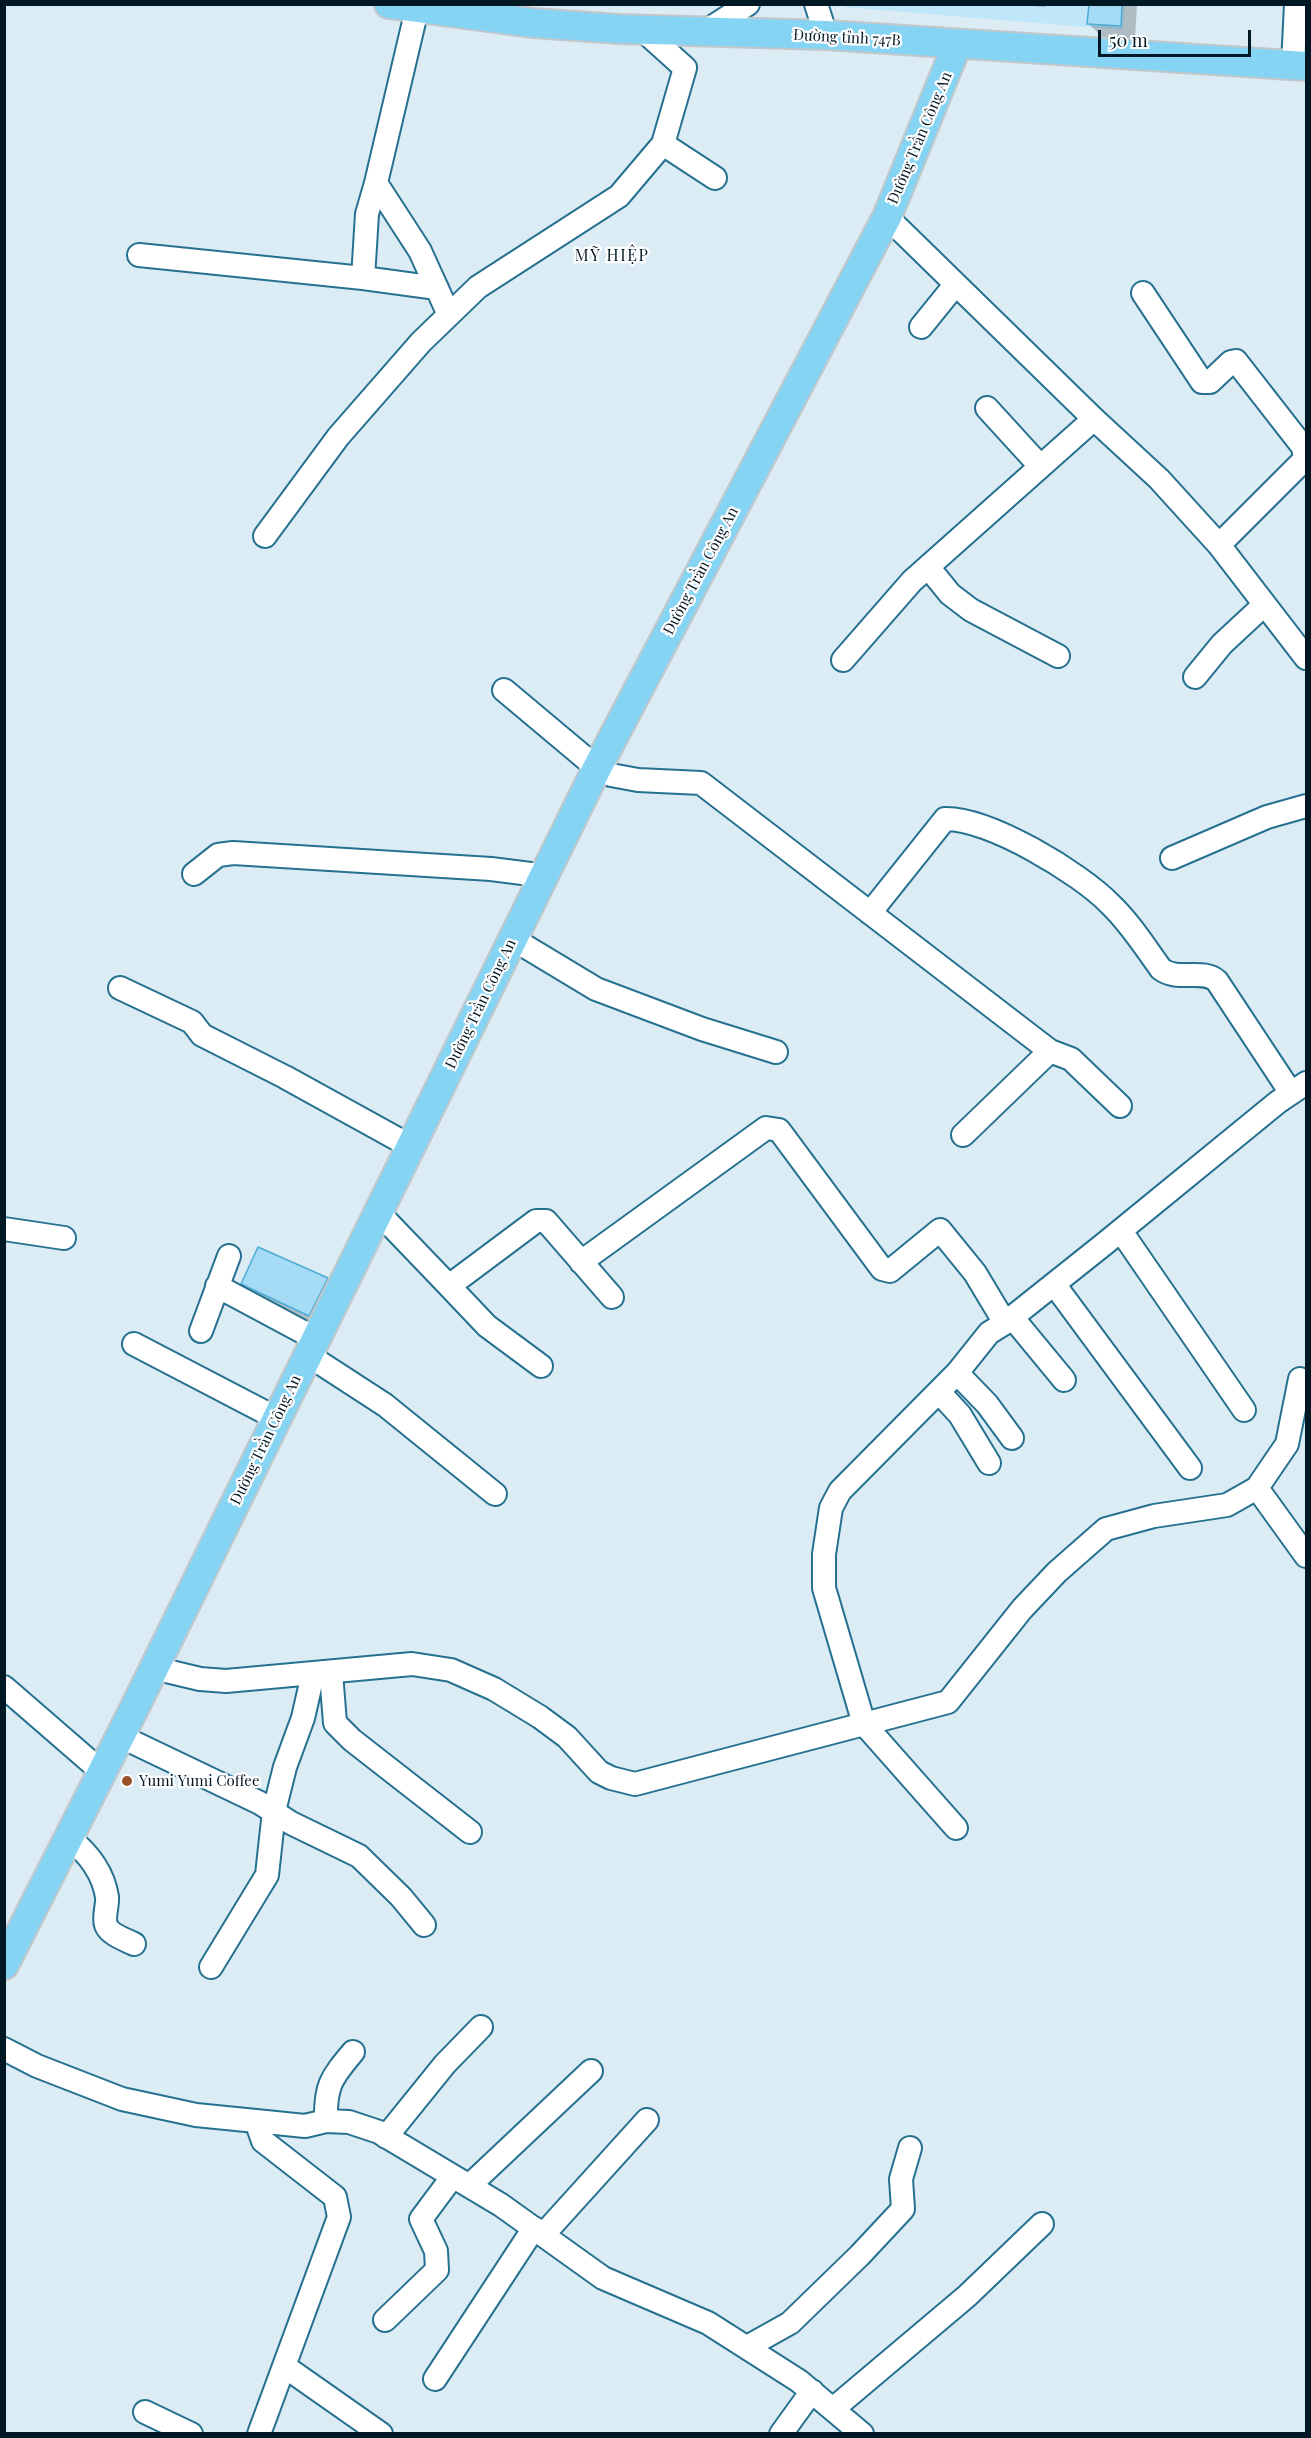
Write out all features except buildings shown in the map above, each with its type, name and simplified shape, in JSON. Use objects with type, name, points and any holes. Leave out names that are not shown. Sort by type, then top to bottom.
[{"type":"main road","name":"Đường tỉnh 747B","points":[[414,7],[533,23],[644,31],[826,35],[1300,65]]},
{"type":"main road","name":"Đường Trần Công An","points":[[4,1965],[102,1773],[410,1146],[546,876],[597,768],[887,217],[957,45]]},
{"type":"street","points":[[703,33],[748,4]]},
{"type":"street","points":[[816,4],[826,35]]},
{"type":"street","points":[[1296,4],[1300,65]]},
{"type":"street","points":[[363,278],[367,214],[376,183],[414,7]]},
{"type":"street","points":[[265,536],[338,437],[421,342],[478,287],[619,196],[663,144],[685,68],[644,31]]},
{"type":"street","points":[[663,144],[715,178]]},
{"type":"street","points":[[376,183],[420,251],[449,315]]},
{"type":"street","points":[[887,217],[1094,419],[1159,479],[1219,545],[1306,658]]},
{"type":"street","points":[[139,255],[437,288]]},
{"type":"street","points":[[921,327],[955,285]]},
{"type":"street","points":[[1143,293],[1202,382],[1210,382],[1231,362],[1240,364],[1303,447],[1306,458],[1219,545]]},
{"type":"street","points":[[987,408],[1040,466]]},
{"type":"street","points":[[843,660],[912,581],[1094,419]]},
{"type":"street","points":[[928,567],[950,594],[971,610],[1058,656]]},
{"type":"street","points":[[1195,677],[1222,644],[1264,605]]},
{"type":"street","points":[[504,690],[597,768],[611,776],[638,780],[701,783],[1050,1051],[1071,1059],[1120,1106]]},
{"type":"street","points":[[1172,858],[1267,817],[1306,806]]},
{"type":"street","points":[[870,913],[945,819],[1003,834],[1064,869],[1110,903],[1169,975],[1208,976],[1217,981],[1299,1088],[976,1347],[957,1373],[840,1491],[831,1508],[824,1554],[824,1588],[864,1724],[956,1828]]},
{"type":"street","points":[[194,874],[218,855],[232,853],[491,869],[546,876]]},
{"type":"street","points":[[513,939],[596,989],[702,1029],[776,1052]]},
{"type":"street","points":[[120,988],[192,1022],[202,1035],[285,1077],[410,1146]]},
{"type":"street","points":[[963,1135],[1050,1051]]},
{"type":"street","points":[[581,1262],[766,1128],[773,1127],[779,1130],[882,1269],[890,1270],[940,1230],[975,1273],[1008,1320],[1064,1380]]},
{"type":"street","points":[[378,1212],[487,1326],[541,1366]]},
{"type":"street","points":[[449,1286],[541,1219],[546,1221],[612,1297]]},
{"type":"street","points":[[4,1229],[64,1238]]},
{"type":"street","points":[[1121,1231],[1244,1410]]},
{"type":"street","points":[[201,1331],[229,1256]]},
{"type":"street","points":[[1054,1284],[1191,1468]]},
{"type":"street","points":[[217,1286],[312,1347],[495,1494]]},
{"type":"street","points":[[134,1344],[276,1418]]},
{"type":"street","points":[[957,1373],[987,1404],[1012,1438]]},
{"type":"street","points":[[154,1668],[200,1679],[226,1681],[412,1664],[451,1670],[494,1689],[540,1717],[567,1737],[599,1772],[611,1778],[635,1784],[948,1702],[1022,1609],[1057,1572],[1106,1529],[1154,1516],[1227,1504],[1257,1488],[1287,1444],[1300,1379]]},
{"type":"street","points":[[939,1392],[960,1415],[989,1463]]},
{"type":"street","points":[[1257,1488],[1303,1544]]},
{"type":"street","points":[[211,1967],[267,1875],[274,1810],[285,1767],[322,1673]]},
{"type":"street","points":[[322,1673],[335,1723],[352,1740],[470,1832]]},
{"type":"street","points":[[4,1687],[102,1773]]},
{"type":"street","points":[[120,1736],[274,1810],[291,1823],[359,1856],[401,1897],[424,1925]]},
{"type":"street","points":[[69,1838],[89,1854],[99,1871],[107,1896],[106,1925],[111,1931],[134,1944]]},
{"type":"street","points":[[386,2137],[446,2064],[481,2027]]},
{"type":"street","points":[[4,2049],[37,2066],[122,2099],[196,2115],[305,2126],[326,2121],[349,2122],[386,2137],[461,2181],[603,2278],[708,2323],[747,2347],[812,2391],[862,2433]]},
{"type":"street","points":[[326,2121],[325,2096],[330,2078],[353,2052]]},
{"type":"street","points":[[385,2320],[437,2270],[436,2250],[421,2219],[461,2181],[591,2071]]},
{"type":"street","points":[[435,2379],[538,2232],[647,2120]]},
{"type":"street","points":[[256,2121],[263,2141],[335,2197],[339,2217],[259,2433]]},
{"type":"street","points":[[747,2347],[790,2323],[860,2255],[903,2209],[901,2179],[910,2148]]},
{"type":"street","points":[[833,2409],[967,2296],[1042,2224]]},
{"type":"street","points":[[284,2367],[381,2433]]},
{"type":"street","points":[[781,2433],[812,2391]]},
{"type":"street","points":[[145,2412],[191,2433]]},
{"type":"shaded area","points":[[843,5],[1125,5],[1123,30],[843,7]]},
{"type":"place","name":"Yumi Yumi Coffee","points":[[127,1781]]},
{"type":"district","name":"MỸ HIỆP","points":[[612,256]]}]
